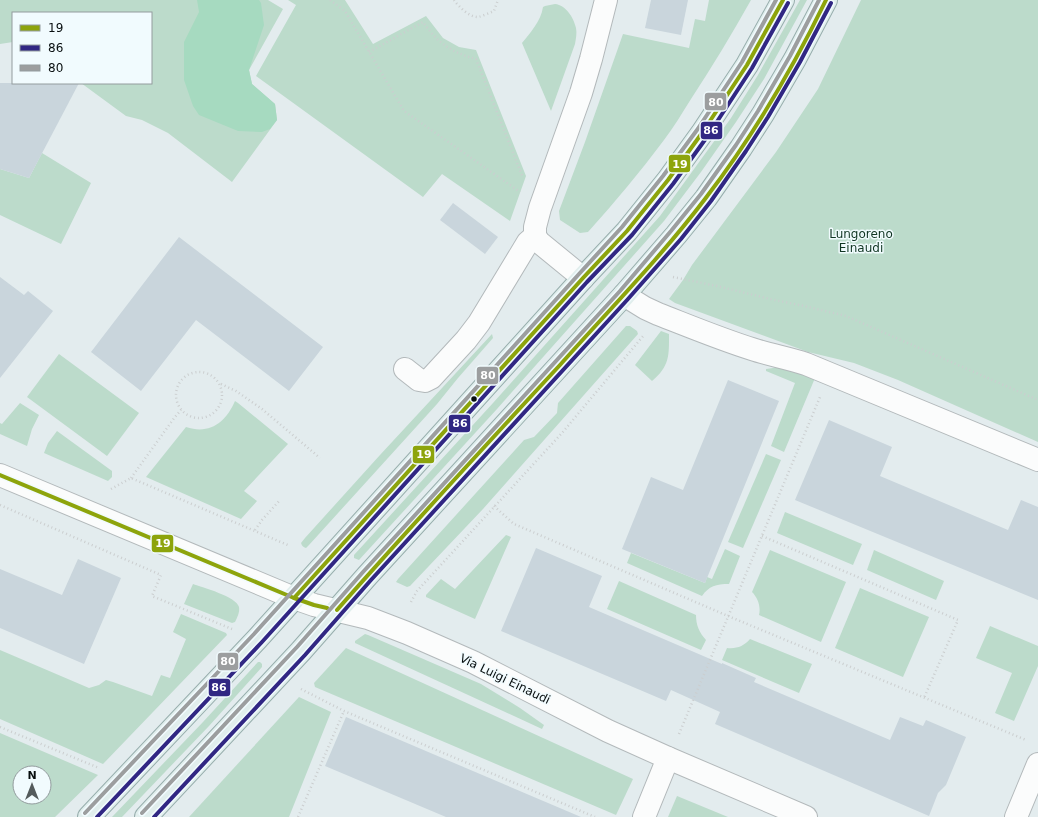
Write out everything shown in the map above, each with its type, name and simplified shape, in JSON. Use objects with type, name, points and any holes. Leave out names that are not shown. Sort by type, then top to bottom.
[{"type":"main road","points":[[89,817],[253,644],[627,231],[668,180],[702,133],[747,65],[783,0]]},
{"type":"main road","points":[[146,817],[301,651],[441,494],[649,267],[706,198],[741,148],[795,59],[826,0]]},
{"type":"street","points":[[583,278],[539,242],[535,236],[535,227],[540,208],[581,93],[606,0]]},
{"type":"street","points":[[405,369],[419,380],[425,381],[431,378],[466,340],[479,323],[528,242],[535,236]]},
{"type":"street","points":[[624,295],[658,314],[750,349],[774,356],[790,358],[830,373],[1038,460]]},
{"type":"street","name":"Via Luigi Einaudi","points":[[0,475],[294,598],[314,605],[368,618],[407,633],[473,662],[608,731],[806,817]]},
{"type":"street","points":[[644,817],[668,758]]},
{"type":"street","points":[[1016,817],[1038,764]]},
{"type":"path","points":[[330,0],[345,11],[404,111],[525,196]]},
{"type":"path","points":[[454,0],[468,14],[478,17],[494,11],[498,0]]},
{"type":"path","points":[[369,52],[423,22],[432,35],[453,51],[476,59],[525,183]]},
{"type":"path","points":[[649,267],[668,276],[683,280],[717,286],[770,300],[846,316],[1038,400]]},
{"type":"path","points":[[411,602],[417,590],[562,433],[644,334]]},
{"type":"path","points":[[202,371],[216,378],[220,384],[222,391],[220,406],[209,416],[202,418],[194,417],[181,410],[177,403],[177,387],[181,380],[187,375],[202,371]]},
{"type":"path","points":[[668,758],[830,373]]},
{"type":"path","points":[[220,384],[236,391],[262,409],[320,458]]},
{"type":"path","points":[[112,489],[131,478],[181,410]]},
{"type":"path","points":[[131,478],[290,546]]},
{"type":"path","points":[[255,530],[280,500]]},
{"type":"path","points":[[0,505],[161,575],[152,596],[236,631]]},
{"type":"path","points":[[494,506],[514,524],[728,616],[1031,742]]},
{"type":"path","points":[[762,536],[958,620],[924,698]]},
{"type":"path","points":[[298,688],[344,711],[595,817]]},
{"type":"path","points":[[298,817],[344,711]]},
{"type":"path","points":[[0,727],[99,768]]},
{"type":"green space","points":[[0,0],[268,0],[283,9],[249,70],[252,84],[275,104],[277,120],[232,182],[168,133],[142,120],[126,116],[82,84],[152,84],[152,12],[12,12],[12,42],[0,44]]},
{"type":"green space","points":[[197,0],[259,0],[261,3],[264,25],[249,70],[252,84],[275,104],[277,120],[270,129],[262,132],[238,131],[199,115],[193,106],[184,80],[184,42],[199,12]]},
{"type":"green space","points":[[288,0],[345,0],[373,44],[426,16],[443,38],[459,47],[476,50],[526,176],[510,221],[442,174],[423,197],[256,76],[296,5]]},
{"type":"green space","points":[[709,0],[751,0],[714,63],[668,135],[646,164],[588,232],[580,233],[560,220],[559,211],[623,34],[689,48],[695,19],[705,21]]},
{"type":"green space","points":[[800,0],[807,0],[764,79],[701,172],[664,221],[497,409],[359,560],[354,558],[354,555],[493,403],[660,216],[731,118],[758,75]]},
{"type":"green space","name":"Lungoreno Einaudi","points":[[861,0],[1038,0],[1038,442],[898,380],[854,363],[808,352],[675,303],[669,299],[692,265],[776,152],[818,89]]},
{"type":"green space","points":[[555,4],[563,7],[569,13],[575,24],[576,34],[575,44],[551,111],[522,43],[538,22],[543,7]]},
{"type":"green space","points":[[42,153],[91,183],[61,244],[0,215],[0,169],[29,178]]},
{"type":"green space","points":[[626,326],[630,326],[637,331],[638,334],[483,509],[410,586],[407,587],[396,582],[524,440],[534,437],[557,413],[558,403]]},
{"type":"green space","points":[[661,331],[669,334],[667,360],[658,376],[652,381],[635,365]]},
{"type":"green space","points":[[492,334],[493,338],[437,404],[309,545],[306,548],[303,546],[301,543],[305,538]]},
{"type":"green space","points":[[59,354],[139,413],[107,456],[27,397]]},
{"type":"green space","points":[[780,367],[815,378],[784,452],[771,446],[795,383],[766,371],[766,369]]},
{"type":"green space","points":[[235,401],[288,444],[244,491],[257,501],[241,519],[146,477],[186,427],[203,429],[216,425],[227,415]]},
{"type":"green space","points":[[20,403],[39,415],[32,429],[27,446],[0,434],[0,423],[2,424]]},
{"type":"green space","points":[[57,431],[112,471],[112,477],[108,481],[44,453],[48,443]]},
{"type":"green space","points":[[766,454],[781,460],[743,548],[728,542]]},
{"type":"green space","points":[[785,512],[862,544],[853,565],[777,533]]},
{"type":"green space","points":[[506,535],[511,537],[475,619],[426,597],[426,595],[441,579],[455,589]]},
{"type":"green space","points":[[725,549],[740,556],[729,584],[713,586],[702,596],[627,563],[631,553],[705,583],[707,577],[712,579]]},
{"type":"green space","points":[[770,550],[846,582],[821,642],[759,615],[760,609],[756,597],[752,592]]},
{"type":"green space","points":[[874,550],[944,581],[936,600],[867,570]]},
{"type":"green space","points":[[619,581],[696,615],[698,628],[706,640],[701,650],[607,609]]},
{"type":"green space","points":[[193,584],[226,596],[237,603],[239,611],[235,622],[232,623],[184,604]]},
{"type":"green space","points":[[860,588],[929,617],[903,677],[835,648]]},
{"type":"green space","points":[[181,614],[226,633],[227,635],[103,764],[0,719],[0,650],[89,688],[99,685],[106,680],[152,696],[161,675],[170,678],[186,639],[173,632]]},
{"type":"green space","points":[[990,626],[1038,646],[1038,666],[1014,721],[995,713],[1012,673],[976,658]]},
{"type":"green space","points":[[365,634],[481,684],[544,725],[542,729],[355,643],[355,641]]},
{"type":"green space","points":[[750,639],[812,664],[799,693],[722,660],[727,648],[740,646],[745,644]]},
{"type":"green space","points":[[346,648],[633,779],[616,815],[315,687],[314,683]]},
{"type":"green space","points":[[258,662],[262,664],[262,667],[209,726],[122,817],[112,817],[203,722]]},
{"type":"green space","points":[[299,697],[331,712],[289,817],[189,817]]},
{"type":"green space","points":[[0,733],[98,775],[55,817],[0,817]]},
{"type":"green space","points":[[677,796],[728,817],[668,817]]},
{"type":"building","points":[[651,0],[688,0],[681,35],[645,28]]},
{"type":"building","points":[[0,83],[78,84],[29,178],[0,169]]},
{"type":"building","points":[[453,203],[498,237],[485,254],[440,220]]},
{"type":"building","points":[[179,237],[323,347],[289,391],[196,320],[141,391],[91,352]]},
{"type":"building","points":[[0,277],[24,295],[28,291],[53,311],[0,378]]},
{"type":"building","points":[[728,380],[779,401],[705,583],[622,549],[651,477],[683,490]]},
{"type":"building","points":[[829,420],[892,447],[880,476],[1008,530],[1021,500],[1038,507],[1038,600],[795,500]]},
{"type":"building","points":[[536,548],[602,576],[589,607],[756,678],[754,682],[890,740],[900,717],[923,726],[926,720],[966,737],[946,785],[938,793],[929,816],[715,724],[720,712],[671,690],[666,701],[501,631]]},
{"type":"building","points":[[78,559],[121,578],[84,664],[0,628],[0,569],[62,595]]},
{"type":"building","points":[[346,717],[581,817],[446,817],[325,766]]},
{"type":"transit line","name":"80","points":[[85,813],[254,634],[622,227],[663,176],[697,130],[742,62],[776,0]]},
{"type":"transit line","name":"19","points":[[294,598],[627,231],[668,180],[702,133],[747,65],[783,0]]},
{"type":"transit line","name":"80","points":[[142,813],[297,647],[363,572],[620,291],[671,231],[701,194],[758,111],[790,56],[819,0]]},
{"type":"transit line","name":"19","points":[[337,610],[671,242],[688,221],[722,176],[755,128],[800,51],[826,0]]},
{"type":"transit line","name":"86","points":[[97,817],[262,642],[587,282],[632,235],[673,184],[707,137],[752,68],[788,3]]},
{"type":"transit line","name":"86","points":[[154,817],[305,655],[371,580],[681,239],[711,201],[768,117],[800,62],[831,3]]},
{"type":"transit line","name":"19","points":[[0,475],[294,598],[327,608]]}]
